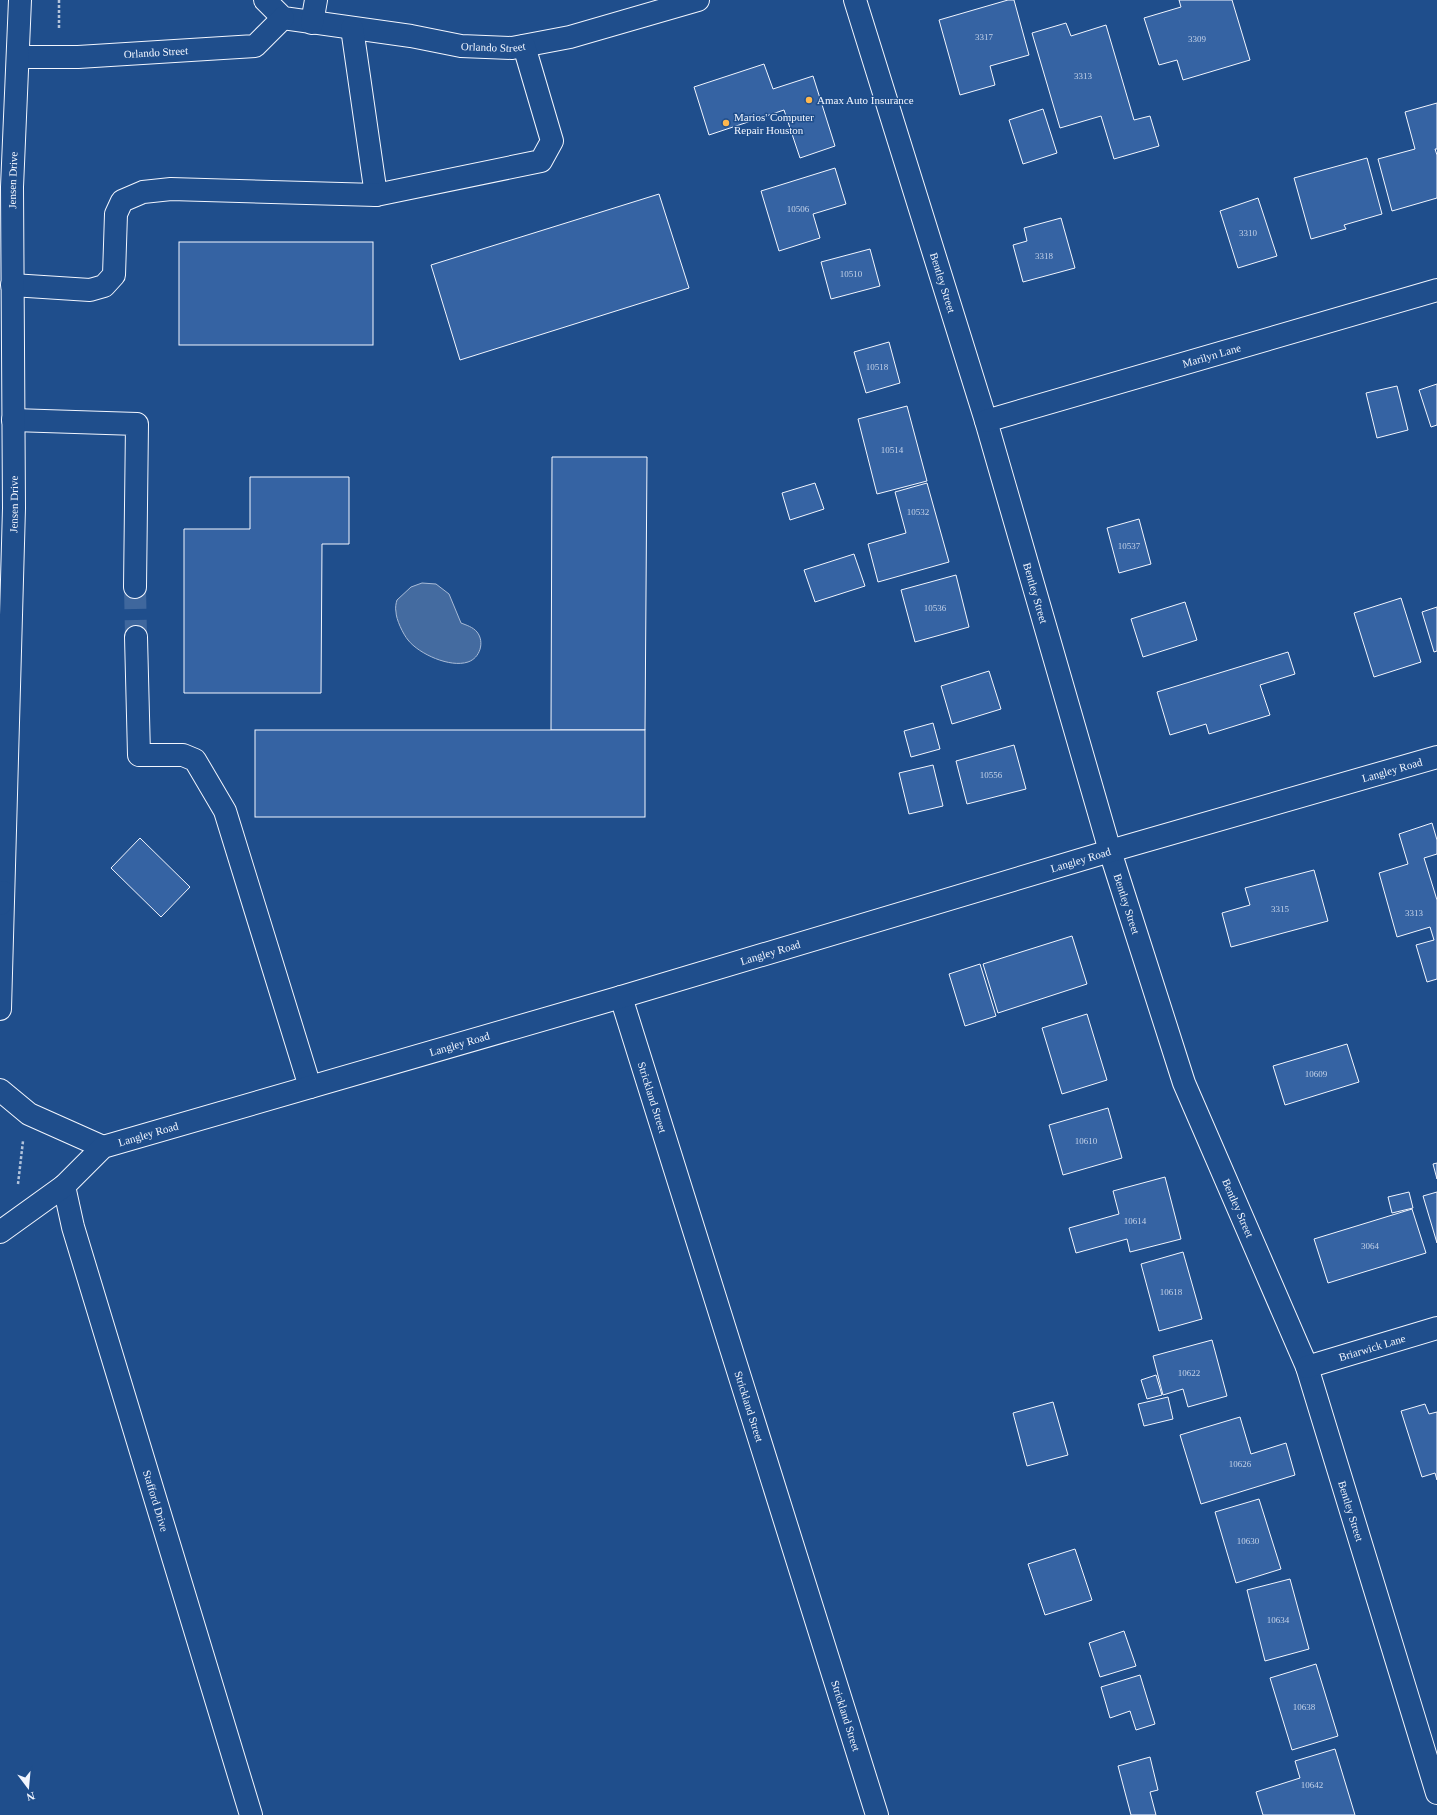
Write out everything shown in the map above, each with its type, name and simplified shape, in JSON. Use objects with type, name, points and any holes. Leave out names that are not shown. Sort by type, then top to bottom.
[{"type":"street","name":"Jensen Drive","points":[[0,1009],[2,898],[14,524],[12,188],[9,57],[20,0]]},
{"type":"street","points":[[265,0],[283,18]]},
{"type":"street","points":[[312,23],[316,0]]},
{"type":"street","name":"Orlando Street","points":[[9,57],[78,57],[255,46],[283,18],[411,36],[461,46],[512,48],[570,38],[666,4],[698,0]]},
{"type":"street","name":"Bentley Street","points":[[855,0],[986,421],[1110,851],[1184,1083],[1307,1367],[1428,1733],[1437,1793]]},
{"type":"street","points":[[352,28],[376,195]]},
{"type":"street","points":[[12,286],[90,290],[104,286],[114,275],[116,214],[122,201],[143,192],[171,189],[376,195],[541,161],[552,141],[524,46]]},
{"type":"street","points":[[0,209],[12,232]]},
{"type":"street","name":"Marilyn Lane","points":[[986,421],[1437,290]]},
{"type":"street","points":[[13,420],[137,424],[135,587]]},
{"type":"street","points":[[136,638],[139,755],[183,755],[195,760],[225,812],[310,1087]]},
{"type":"street","name":"Langley Road","points":[[0,1232],[64,1186],[103,1147],[621,997],[1110,851],[1437,757]]},
{"type":"street","name":"Strickland Street","points":[[621,997],[877,1815]]},
{"type":"street","name":"Langley Road","points":[[0,1090],[29,1114],[103,1147]]},
{"type":"street","name":"Stafford Drive","points":[[64,1186],[73,1227],[251,1815]]},
{"type":"street","name":"Briarwick Lane","points":[[1307,1367],[1437,1328]]},
{"type":"path","points":[[58,0],[59,31]]},
{"type":"path","points":[[17,1187],[25,1135]]},
{"type":"water","points":[[422,583],[436,584],[449,594],[461,623],[471,627],[477,632],[481,640],[481,645],[476,657],[472,660],[468,662],[453,663],[435,658],[419,650],[406,637],[397,618],[397,600],[411,587]]},
{"type":"building","points":[[1008,0],[1014,0],[1029,55],[990,66],[995,85],[960,95],[939,20]]},
{"type":"building","points":[[1179,0],[1232,0],[1250,60],[1183,80],[1177,60],[1159,65],[1144,18],[1181,7]]},
{"type":"building","points":[[1066,23],[1071,36],[1106,25],[1134,120],[1150,116],[1159,146],[1114,159],[1101,116],[1060,128],[1032,33]]},
{"type":"building","name":"Marios' Computer Repair Houston","points":[[764,64],[773,89],[813,76],[835,146],[800,158],[784,110],[709,135],[694,87]]},
{"type":"building","points":[[1437,103],[1437,149],[1435,149],[1437,155],[1437,198],[1392,211],[1378,159],[1415,149],[1405,112]]},
{"type":"building","points":[[1043,109],[1057,153],[1023,164],[1009,120]]},
{"type":"building","points":[[1367,158],[1382,214],[1344,225],[1346,229],[1311,239],[1294,178]]},
{"type":"building","points":[[835,168],[846,204],[813,214],[820,238],[779,251],[761,191]]},
{"type":"building","points":[[659,194],[689,288],[460,360],[431,265]]},
{"type":"building","points":[[1258,198],[1277,256],[1238,268],[1220,211]]},
{"type":"building","points":[[1061,218],[1075,268],[1023,282],[1013,245],[1027,241],[1024,228]]},
{"type":"building","points":[[179,242],[373,242],[373,345],[179,345]]},
{"type":"building","points":[[870,249],[880,286],[831,299],[821,262]]},
{"type":"building","points":[[889,342],[900,383],[866,393],[854,352]]},
{"type":"building","points":[[1437,384],[1437,425],[1431,427],[1419,390]]},
{"type":"building","points":[[1397,386],[1408,430],[1377,438],[1366,393]]},
{"type":"building","points":[[907,406],[927,481],[877,494],[858,419]]},
{"type":"building","points":[[552,457],[647,457],[645,730],[551,730]]},
{"type":"building","points":[[250,477],[349,477],[349,544],[322,544],[321,693],[184,693],[184,529],[250,529]]},
{"type":"building","points":[[815,483],[824,509],[790,520],[782,493]]},
{"type":"building","points":[[927,483],[949,562],[878,582],[868,544],[906,533],[895,492]]},
{"type":"building","points":[[1139,519],[1151,564],[1119,573],[1107,528]]},
{"type":"building","points":[[854,554],[865,586],[815,602],[804,570]]},
{"type":"building","points":[[956,575],[969,627],[915,642],[901,590]]},
{"type":"building","points":[[1401,598],[1421,662],[1374,677],[1354,613]]},
{"type":"building","points":[[1185,602],[1197,640],[1143,657],[1131,619]]},
{"type":"building","points":[[1437,607],[1437,651],[1434,652],[1422,612]]},
{"type":"building","points":[[1288,652],[1295,674],[1260,685],[1270,715],[1209,734],[1206,724],[1170,735],[1157,692]]},
{"type":"building","points":[[989,671],[1001,709],[952,724],[941,686]]},
{"type":"building","points":[[933,723],[940,749],[911,757],[904,731]]},
{"type":"building","points":[[255,730],[645,730],[645,817],[255,817]]},
{"type":"building","points":[[1014,745],[1026,789],[967,804],[956,761]]},
{"type":"building","points":[[933,765],[943,806],[909,814],[899,773]]},
{"type":"building","points":[[1432,823],[1437,840],[1437,854],[1424,858],[1437,900],[1437,979],[1427,982],[1416,945],[1434,940],[1430,927],[1397,937],[1379,873],[1408,864],[1399,834]]},
{"type":"building","points":[[140,838],[190,887],[161,917],[111,868]]},
{"type":"building","points":[[1314,870],[1328,921],[1231,947],[1222,913],[1250,905],[1245,888]]},
{"type":"building","points":[[1072,936],[1087,984],[998,1013],[983,964]]},
{"type":"building","points":[[980,964],[996,1016],[965,1026],[949,974]]},
{"type":"building","points":[[1087,1014],[1107,1080],[1062,1094],[1042,1028]]},
{"type":"building","points":[[1347,1044],[1359,1082],[1285,1105],[1273,1066]]},
{"type":"building","points":[[1108,1108],[1122,1158],[1063,1175],[1049,1125]]},
{"type":"building","points":[[1437,1163],[1437,1179],[1433,1164]]},
{"type":"building","points":[[1165,1177],[1181,1239],[1130,1252],[1127,1239],[1076,1253],[1069,1228],[1119,1214],[1113,1191]]},
{"type":"building","points":[[1409,1192],[1413,1208],[1392,1213],[1388,1197]]},
{"type":"building","points":[[1437,1192],[1437,1243],[1423,1196]]},
{"type":"building","points":[[1412,1209],[1426,1253],[1328,1283],[1314,1239]]},
{"type":"building","points":[[1183,1252],[1202,1319],[1159,1331],[1141,1264]]},
{"type":"building","points":[[1212,1340],[1227,1396],[1188,1407],[1183,1389],[1163,1395],[1153,1356]]},
{"type":"building","points":[[1156,1375],[1162,1395],[1147,1399],[1141,1380]]},
{"type":"building","points":[[1168,1397],[1173,1419],[1144,1426],[1138,1404]]},
{"type":"building","points":[[1053,1402],[1068,1455],[1027,1466],[1013,1413]]},
{"type":"building","points":[[1425,1404],[1429,1414],[1437,1412],[1437,1480],[1435,1473],[1422,1477],[1401,1411]]},
{"type":"building","points":[[1240,1417],[1251,1454],[1286,1443],[1295,1475],[1201,1504],[1180,1435]]},
{"type":"building","points":[[1259,1499],[1281,1569],[1236,1583],[1215,1512]]},
{"type":"building","points":[[1075,1549],[1092,1600],[1045,1615],[1028,1564]]},
{"type":"building","points":[[1290,1579],[1309,1649],[1265,1661],[1247,1590]]},
{"type":"building","points":[[1124,1631],[1136,1666],[1100,1677],[1089,1643]]},
{"type":"building","points":[[1316,1664],[1338,1736],[1292,1750],[1270,1678]]},
{"type":"building","points":[[1140,1675],[1155,1724],[1136,1730],[1130,1711],[1110,1718],[1101,1687]]},
{"type":"building","points":[[1335,1749],[1355,1815],[1263,1815],[1256,1792],[1300,1778],[1295,1761]]},
{"type":"building","points":[[1150,1757],[1158,1790],[1150,1792],[1156,1815],[1131,1815],[1118,1766]]},
{"type":"tunnel","points":[[135,587],[136,637]]},
{"type":"place","name":"Amax Auto Insurance","points":[[809,100]]},
{"type":"place","name":"Marios' Computer Repair Houston","points":[[726,123]]}]
